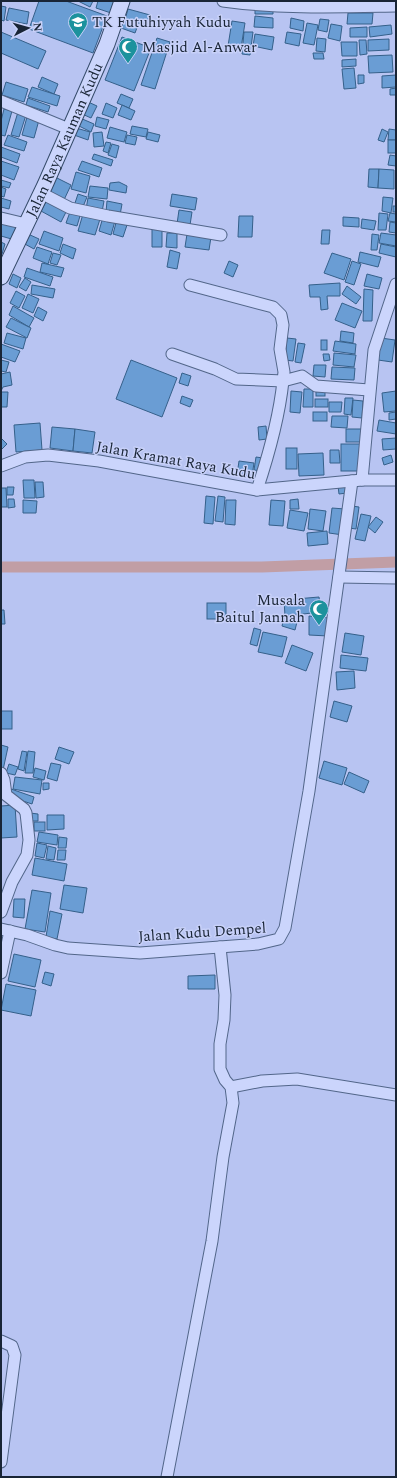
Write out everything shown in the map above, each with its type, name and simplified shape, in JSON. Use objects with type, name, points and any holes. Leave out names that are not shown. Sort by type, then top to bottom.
[{"type":"street","name":"Jalan Raya Kauman Kudu","points":[[1,277],[41,193],[107,44],[122,1]]},
{"type":"street","points":[[222,1],[262,6],[396,6]]},
{"type":"street","points":[[1,101],[69,129]]},
{"type":"street","points":[[41,193],[70,208],[101,215],[221,235]]},
{"type":"street","points":[[1,218],[26,224]]},
{"type":"street","points":[[396,284],[374,350],[357,481],[341,553],[340,573],[396,578]]},
{"type":"street","points":[[190,285],[273,307],[281,315],[283,325],[280,349],[284,372],[280,408],[270,452],[257,490]]},
{"type":"street","points":[[172,354],[215,369],[236,379],[283,381],[302,376],[316,386],[369,390]]},
{"type":"street","name":"Jalan Kramat Raya Kudu","points":[[1,466],[25,457],[48,455],[99,461],[257,490],[357,481],[396,480]]},
{"type":"street","name":"Jalan Kudu Dempel","points":[[6,930],[36,937],[55,945],[140,953],[258,944],[280,939],[287,922],[309,791],[340,573]]},
{"type":"street","points":[[1,773],[4,780],[6,795],[24,808],[26,813],[29,840],[27,855],[12,882],[1,912]]},
{"type":"street","points":[[1,973],[6,930]]},
{"type":"street","points":[[167,1477],[212,1241],[223,1157],[233,1103],[231,1087],[225,1080],[220,1069],[220,1044],[224,1020],[225,995],[220,947]]},
{"type":"street","points":[[231,1087],[262,1081],[297,1079],[396,1095]]},
{"type":"street","points":[[1,1341],[12,1346],[15,1355],[1,1462]]},
{"type":"building","points":[[39,1],[66,1],[107,16],[93,53],[29,29]]},
{"type":"building","points":[[78,1],[93,1],[90,7]]},
{"type":"building","points":[[98,1],[114,1],[111,13],[96,8]]},
{"type":"building","points":[[1,6],[6,7],[4,21],[1,20]]},
{"type":"building","points":[[273,7],[273,14],[255,14],[255,8]]},
{"type":"building","points":[[9,8],[29,12],[27,24],[6,20]]},
{"type":"building","points":[[128,9],[150,15],[147,25],[125,20]]},
{"type":"building","points":[[348,13],[373,13],[372,24],[347,24]]},
{"type":"building","points":[[255,16],[273,18],[273,28],[254,27]]},
{"type":"building","points":[[291,18],[304,21],[303,31],[290,28]]},
{"type":"building","points":[[320,19],[329,20],[327,32],[318,30]]},
{"type":"building","points":[[124,20],[138,25],[135,33],[121,28]]},
{"type":"building","points":[[232,21],[245,23],[241,48],[228,46]]},
{"type":"building","points":[[307,23],[318,25],[314,45],[303,43]]},
{"type":"building","points":[[331,24],[342,26],[340,41],[328,38]]},
{"type":"building","points":[[391,25],[392,34],[370,37],[369,27]]},
{"type":"building","points":[[367,27],[367,37],[350,37],[350,28]]},
{"type":"building","points":[[1,32],[46,51],[38,69],[1,53]]},
{"type":"building","points":[[244,32],[253,32],[250,55],[242,54]]},
{"type":"building","points":[[287,32],[301,34],[299,46],[285,43]]},
{"type":"building","points":[[255,34],[274,37],[272,50],[253,46]]},
{"type":"building","name":"Masjid Al-Anwar","points":[[122,37],[151,48],[134,91],[105,80]]},
{"type":"building","points":[[157,38],[170,42],[155,89],[141,85]]},
{"type":"building","points":[[317,38],[326,39],[325,52],[316,51]]},
{"type":"building","points":[[389,39],[389,50],[368,51],[368,40]]},
{"type":"building","points":[[359,40],[366,40],[367,54],[360,55]]},
{"type":"building","points":[[341,42],[357,42],[357,56],[342,56]]},
{"type":"building","points":[[313,53],[323,53],[324,59],[314,59]]},
{"type":"building","points":[[392,55],[393,72],[369,73],[368,56]]},
{"type":"building","points":[[356,59],[356,66],[342,67],[342,60]]},
{"type":"building","points":[[354,68],[356,88],[344,89],[342,69]]},
{"type":"building","points":[[358,75],[364,75],[364,83],[358,84]]},
{"type":"building","points":[[396,75],[396,87],[382,88],[382,76]]},
{"type":"building","points":[[42,77],[58,84],[54,94],[38,87]]},
{"type":"building","points":[[6,82],[28,89],[24,102],[2,95]]},
{"type":"building","points":[[32,87],[60,96],[57,106],[28,97]]},
{"type":"building","points":[[396,88],[396,95],[390,95],[390,89]]},
{"type":"building","points":[[121,94],[133,99],[129,108],[117,103]]},
{"type":"building","points":[[28,98],[50,106],[48,112],[26,105]]},
{"type":"building","points":[[86,101],[97,106],[91,118],[80,113]]},
{"type":"building","points":[[106,103],[117,108],[113,118],[102,114]]},
{"type":"building","points":[[122,105],[135,111],[131,120],[118,115]]},
{"type":"building","points":[[4,109],[12,111],[5,136],[1,135],[1,121]]},
{"type":"building","points":[[18,112],[26,115],[19,137],[11,135]]},
{"type":"building","points":[[27,117],[39,120],[34,138],[22,135]]},
{"type":"building","points":[[97,117],[109,120],[106,129],[95,126]]},
{"type":"building","points":[[80,118],[94,124],[91,132],[77,125]]},
{"type":"building","points":[[132,126],[148,129],[146,137],[130,134]]},
{"type":"building","points":[[110,127],[127,132],[124,142],[107,138]]},
{"type":"building","points":[[76,128],[90,132],[88,140],[74,135]]},
{"type":"building","points":[[382,129],[388,132],[384,142],[378,140]]},
{"type":"building","points":[[389,129],[396,130],[396,140],[388,140]]},
{"type":"building","points":[[102,132],[104,146],[94,147],[93,133]]},
{"type":"building","points":[[148,132],[160,135],[158,142],[146,139]]},
{"type":"building","points":[[8,135],[27,142],[24,151],[4,145]]},
{"type":"building","points":[[127,135],[137,137],[135,145],[125,143]]},
{"type":"building","points":[[388,140],[396,140],[396,153],[388,153]]},
{"type":"building","points":[[106,142],[111,143],[108,153],[103,151]]},
{"type":"building","points":[[112,144],[119,146],[116,158],[108,155]]},
{"type":"building","points":[[1,147],[20,154],[17,163],[1,157]]},
{"type":"building","points":[[94,154],[113,160],[111,166],[92,159]]},
{"type":"building","points":[[390,155],[396,156],[396,166],[388,165]]},
{"type":"building","points":[[1,161],[19,167],[14,180],[1,175]]},
{"type":"building","points":[[82,161],[102,168],[99,177],[78,170]]},
{"type":"building","points":[[369,169],[379,169],[378,188],[368,187]]},
{"type":"building","points":[[379,169],[394,170],[394,189],[378,188]]},
{"type":"building","points":[[76,172],[90,176],[86,193],[71,189]]},
{"type":"building","points":[[55,177],[71,185],[63,202],[46,194]]},
{"type":"building","points":[[1,180],[11,183],[9,188],[1,186]]},
{"type":"building","points":[[119,182],[127,186],[126,193],[109,190],[110,183]]},
{"type":"building","points":[[90,186],[108,188],[107,199],[88,197]]},
{"type":"building","points":[[1,187],[6,189],[4,197],[1,196]]},
{"type":"building","points":[[78,194],[87,197],[82,209],[74,206]]},
{"type":"building","points":[[172,194],[197,198],[195,210],[170,206]]},
{"type":"building","points":[[383,197],[393,198],[391,213],[382,211]]},
{"type":"building","points":[[1,198],[11,201],[9,209],[1,207]]},
{"type":"building","points":[[88,198],[104,201],[102,212],[86,209]]},
{"type":"building","points":[[47,200],[67,210],[61,222],[41,211]]},
{"type":"building","points":[[107,201],[122,204],[120,215],[106,212]]},
{"type":"building","points":[[393,206],[396,206],[396,212],[393,212]]},
{"type":"building","points":[[179,210],[192,212],[190,225],[177,224]]},
{"type":"building","points":[[70,212],[80,216],[77,226],[66,223]]},
{"type":"building","points":[[379,213],[388,214],[386,230],[378,230]]},
{"type":"building","points":[[390,213],[396,214],[396,222],[388,221]]},
{"type":"building","points":[[83,214],[100,219],[95,235],[78,231]]},
{"type":"building","points":[[239,216],[253,216],[252,237],[238,237]]},
{"type":"building","points":[[103,217],[115,221],[111,235],[99,231]]},
{"type":"building","points":[[343,217],[359,218],[359,227],[343,226]]},
{"type":"building","points":[[117,219],[128,222],[123,237],[113,234]]},
{"type":"building","points":[[362,219],[376,221],[374,230],[361,228]]},
{"type":"building","points":[[1,222],[19,228],[15,240],[1,236]]},
{"type":"building","points":[[390,222],[396,223],[396,233],[389,232]]},
{"type":"building","points":[[152,229],[162,230],[162,247],[152,247]]},
{"type":"building","points":[[322,230],[330,230],[329,244],[321,244]]},
{"type":"building","points":[[44,231],[63,238],[59,251],[39,244]]},
{"type":"building","points":[[167,233],[177,233],[177,248],[166,247]]},
{"type":"building","points":[[381,233],[396,235],[396,246],[379,243]]},
{"type":"building","points":[[28,234],[39,239],[34,249],[23,243]]},
{"type":"building","points":[[187,234],[211,237],[209,250],[185,247]]},
{"type":"building","points":[[372,234],[379,235],[377,250],[371,250]]},
{"type":"building","points":[[1,242],[5,244],[2,254],[1,254]]},
{"type":"building","points":[[63,244],[76,249],[73,259],[60,253]]},
{"type":"building","points":[[381,244],[396,247],[396,257],[379,253]]},
{"type":"building","points":[[37,247],[52,252],[48,264],[33,258]]},
{"type":"building","points":[[170,250],[180,253],[177,269],[167,267]]},
{"type":"building","points":[[360,252],[381,257],[378,267],[358,262]]},
{"type":"building","points":[[53,253],[61,255],[57,265],[50,263]]},
{"type":"building","points":[[332,253],[351,259],[344,280],[324,273]]},
{"type":"building","points":[[229,261],[238,265],[233,277],[224,273]]},
{"type":"building","points":[[352,261],[361,264],[354,285],[345,282]]},
{"type":"building","points":[[42,263],[64,268],[61,277],[40,272]]},
{"type":"building","points":[[27,268],[53,277],[50,286],[24,277]]},
{"type":"building","points":[[13,274],[21,278],[17,288],[9,284]]},
{"type":"building","points":[[367,274],[382,278],[379,289],[364,286]]},
{"type":"building","points":[[25,278],[31,282],[26,291],[19,287]]},
{"type":"building","points":[[340,283],[340,296],[327,296],[328,309],[321,310],[320,297],[310,297],[309,285]]},
{"type":"building","points":[[32,285],[55,289],[53,298],[31,294]]},
{"type":"building","points":[[347,286],[361,297],[356,304],[342,294]]},
{"type":"building","points":[[364,289],[373,290],[372,321],[363,321]]},
{"type":"building","points":[[16,291],[25,296],[19,308],[10,303]]},
{"type":"building","points":[[28,294],[39,299],[33,313],[22,308]]},
{"type":"building","points":[[342,303],[362,311],[355,328],[335,320]]},
{"type":"building","points":[[13,306],[34,318],[29,327],[9,315]]},
{"type":"building","points":[[38,307],[47,312],[43,321],[34,316]]},
{"type":"building","points":[[11,318],[31,328],[27,338],[6,327]]},
{"type":"building","points":[[341,331],[354,333],[353,343],[340,341]]},
{"type":"building","points":[[7,333],[26,338],[23,349],[4,343]]},
{"type":"building","points":[[287,338],[296,339],[293,361],[285,360]]},
{"type":"building","points":[[381,338],[395,340],[392,362],[378,360]]},
{"type":"building","points":[[321,340],[327,340],[327,350],[321,350]]},
{"type":"building","points":[[335,341],[356,344],[355,354],[333,351]]},
{"type":"building","points":[[298,343],[305,344],[301,363],[295,362]]},
{"type":"building","points":[[1,344],[20,351],[15,362],[1,357]]},
{"type":"building","points":[[334,353],[356,355],[354,367],[333,365]]},
{"type":"building","points":[[323,354],[329,354],[330,360],[324,361]]},
{"type":"building","points":[[1,360],[9,362],[6,372],[1,371]]},
{"type":"building","points":[[131,360],[177,378],[162,417],[116,399]]},
{"type":"building","points":[[314,365],[326,365],[325,377],[313,376]]},
{"type":"building","points":[[332,367],[355,368],[354,380],[331,379]]},
{"type":"building","points":[[10,372],[12,385],[3,387],[1,391],[1,374]]},
{"type":"building","points":[[182,373],[191,376],[188,386],[179,383]]},
{"type":"building","points":[[316,388],[325,388],[325,396],[316,396]]},
{"type":"building","points":[[304,389],[313,389],[313,407],[303,407]]},
{"type":"building","points":[[291,391],[302,392],[300,413],[290,412]]},
{"type":"building","points":[[396,391],[396,411],[384,412],[382,393]]},
{"type":"building","points":[[1,392],[8,392],[7,407],[1,407]]},
{"type":"building","points":[[182,396],[193,400],[190,407],[180,403]]},
{"type":"building","points":[[345,398],[353,398],[351,415],[344,414]]},
{"type":"building","points":[[315,399],[328,399],[328,407],[315,407]]},
{"type":"building","points":[[353,400],[363,401],[362,418],[352,417]]},
{"type":"building","points":[[329,402],[342,402],[341,412],[329,412]]},
{"type":"building","points":[[313,412],[327,412],[327,421],[313,421]]},
{"type":"building","points":[[396,412],[396,419],[389,420],[389,413]]},
{"type":"building","points":[[332,416],[348,416],[347,428],[331,427]]},
{"type":"building","points":[[379,420],[396,423],[396,434],[377,431]]},
{"type":"building","points":[[40,423],[42,450],[16,452],[14,425]]},
{"type":"building","points":[[266,426],[267,439],[259,440],[258,427]]},
{"type":"building","points":[[52,427],[75,429],[73,451],[50,448]]},
{"type":"building","points":[[75,429],[95,432],[92,453],[73,451]]},
{"type":"building","points":[[346,429],[362,429],[362,442],[346,442]]},
{"type":"building","points":[[1,438],[7,444],[1,450]]},
{"type":"building","points":[[396,438],[396,449],[383,450],[382,439]]},
{"type":"building","points":[[341,444],[361,444],[361,471],[341,471]]},
{"type":"building","points":[[286,448],[297,448],[297,469],[286,469]]},
{"type":"building","points":[[330,450],[339,450],[340,463],[330,463]]},
{"type":"building","points":[[323,453],[324,475],[299,476],[298,454]]},
{"type":"building","points":[[391,455],[393,462],[384,465],[382,458]]},
{"type":"building","points":[[256,457],[263,458],[261,471],[254,470]]},
{"type":"building","points":[[239,461],[254,463],[252,476],[237,475]]},
{"type":"building","points":[[23,480],[34,480],[35,498],[24,498]]},
{"type":"building","points":[[35,482],[43,482],[44,497],[36,498]]},
{"type":"building","points":[[346,485],[347,493],[339,494],[338,486]]},
{"type":"building","points":[[7,487],[14,487],[13,495],[7,495]]},
{"type":"building","points":[[1,488],[6,488],[7,507],[1,507]]},
{"type":"building","points":[[206,496],[215,497],[213,524],[204,523]]},
{"type":"building","points":[[218,496],[225,497],[223,522],[215,521]]},
{"type":"building","points":[[8,499],[14,499],[15,507],[8,508]]},
{"type":"building","points":[[298,499],[299,509],[290,509],[290,500]]},
{"type":"building","points":[[23,500],[37,501],[36,513],[23,513]]},
{"type":"building","points":[[226,500],[236,500],[235,525],[225,524]]},
{"type":"building","points":[[271,500],[285,501],[283,526],[269,525]]},
{"type":"building","points":[[352,506],[359,507],[356,529],[349,528]]},
{"type":"building","points":[[332,508],[345,509],[343,535],[329,533]]},
{"type":"building","points":[[310,509],[326,511],[323,531],[308,529]]},
{"type":"building","points":[[290,510],[308,513],[304,531],[287,528]]},
{"type":"building","points":[[361,514],[371,516],[365,541],[355,539]]},
{"type":"building","points":[[376,517],[383,522],[375,533],[368,527]]},
{"type":"building","points":[[327,531],[328,544],[308,546],[307,533]]},
{"type":"building","points":[[319,597],[321,612],[285,616],[284,600]]},
{"type":"building","points":[[207,603],[226,603],[226,619],[207,619]]},
{"type":"building","points":[[1,610],[4,610],[5,624],[1,624]]},
{"type":"building","name":"Musala Baitul Jannah","points":[[309,616],[329,618],[328,636],[309,635]]},
{"type":"building","points":[[284,618],[297,622],[295,630],[282,626]]},
{"type":"building","points":[[254,628],[261,630],[257,646],[250,644]]},
{"type":"building","points":[[263,632],[287,637],[282,657],[258,652]]},
{"type":"building","points":[[345,633],[364,636],[361,655],[342,652]]},
{"type":"building","points":[[292,645],[313,653],[306,671],[285,663]]},
{"type":"building","points":[[341,655],[368,658],[366,671],[340,668]]},
{"type":"building","points":[[354,671],[355,688],[337,690],[336,672]]},
{"type":"building","points":[[334,701],[352,706],[347,722],[330,717]]},
{"type":"building","points":[[1,711],[12,711],[12,729],[1,729]]},
{"type":"building","points":[[1,745],[8,747],[3,770],[1,769]]},
{"type":"building","points":[[59,747],[74,752],[69,764],[55,759]]},
{"type":"building","points":[[22,751],[27,752],[24,771],[18,769]]},
{"type":"building","points":[[28,751],[35,752],[33,773],[25,773]]},
{"type":"building","points":[[324,761],[347,768],[342,785],[319,778]]},
{"type":"building","points":[[51,763],[61,765],[57,781],[47,778]]},
{"type":"building","points":[[9,764],[18,767],[15,775],[6,773]]},
{"type":"building","points":[[35,768],[46,771],[44,780],[33,777]]},
{"type":"building","points":[[349,772],[369,781],[364,793],[344,784]]},
{"type":"building","points":[[15,777],[42,780],[40,794],[13,789]]},
{"type":"building","points":[[43,783],[49,783],[49,789],[43,790]]},
{"type":"building","points":[[11,789],[34,797],[32,804],[8,796]]},
{"type":"building","points":[[15,805],[17,837],[1,838],[1,806]]},
{"type":"building","points":[[30,813],[38,814],[38,821],[30,821]]},
{"type":"building","points":[[47,815],[64,815],[64,829],[47,830]]},
{"type":"building","points":[[34,822],[45,822],[45,831],[34,831]]},
{"type":"building","points":[[39,832],[58,835],[57,845],[37,842]]},
{"type":"building","points":[[59,837],[67,838],[66,848],[58,848]]},
{"type":"building","points":[[37,843],[47,845],[44,858],[35,856]]},
{"type":"building","points":[[48,846],[56,848],[54,860],[46,859]]},
{"type":"building","points":[[58,850],[66,850],[65,860],[57,860]]},
{"type":"building","points":[[35,858],[67,864],[64,881],[32,875]]},
{"type":"building","points":[[64,885],[87,888],[83,913],[60,909]]},
{"type":"building","points":[[32,890],[51,893],[45,932],[25,929]]},
{"type":"building","points":[[14,899],[25,899],[24,918],[13,917]]},
{"type":"building","points":[[50,911],[62,914],[57,939],[46,937]]},
{"type":"building","points":[[14,954],[41,960],[35,987],[8,981]]},
{"type":"building","points":[[45,972],[54,974],[51,986],[42,983]]},
{"type":"building","points":[[215,975],[215,989],[188,989],[188,976]]},
{"type":"building","points":[[6,984],[36,990],[31,1016],[1,1010]]},
{"type":"waterway","points":[[1,567],[262,567],[396,562]]},
{"type":"place","name":"TK Futuhiyyah Kudu","points":[[78,39]]},
{"type":"place","name":"Masjid Al-Anwar","points":[[128,64]]},
{"type":"place","name":"Musala Baitul Jannah","points":[[319,626]]}]
